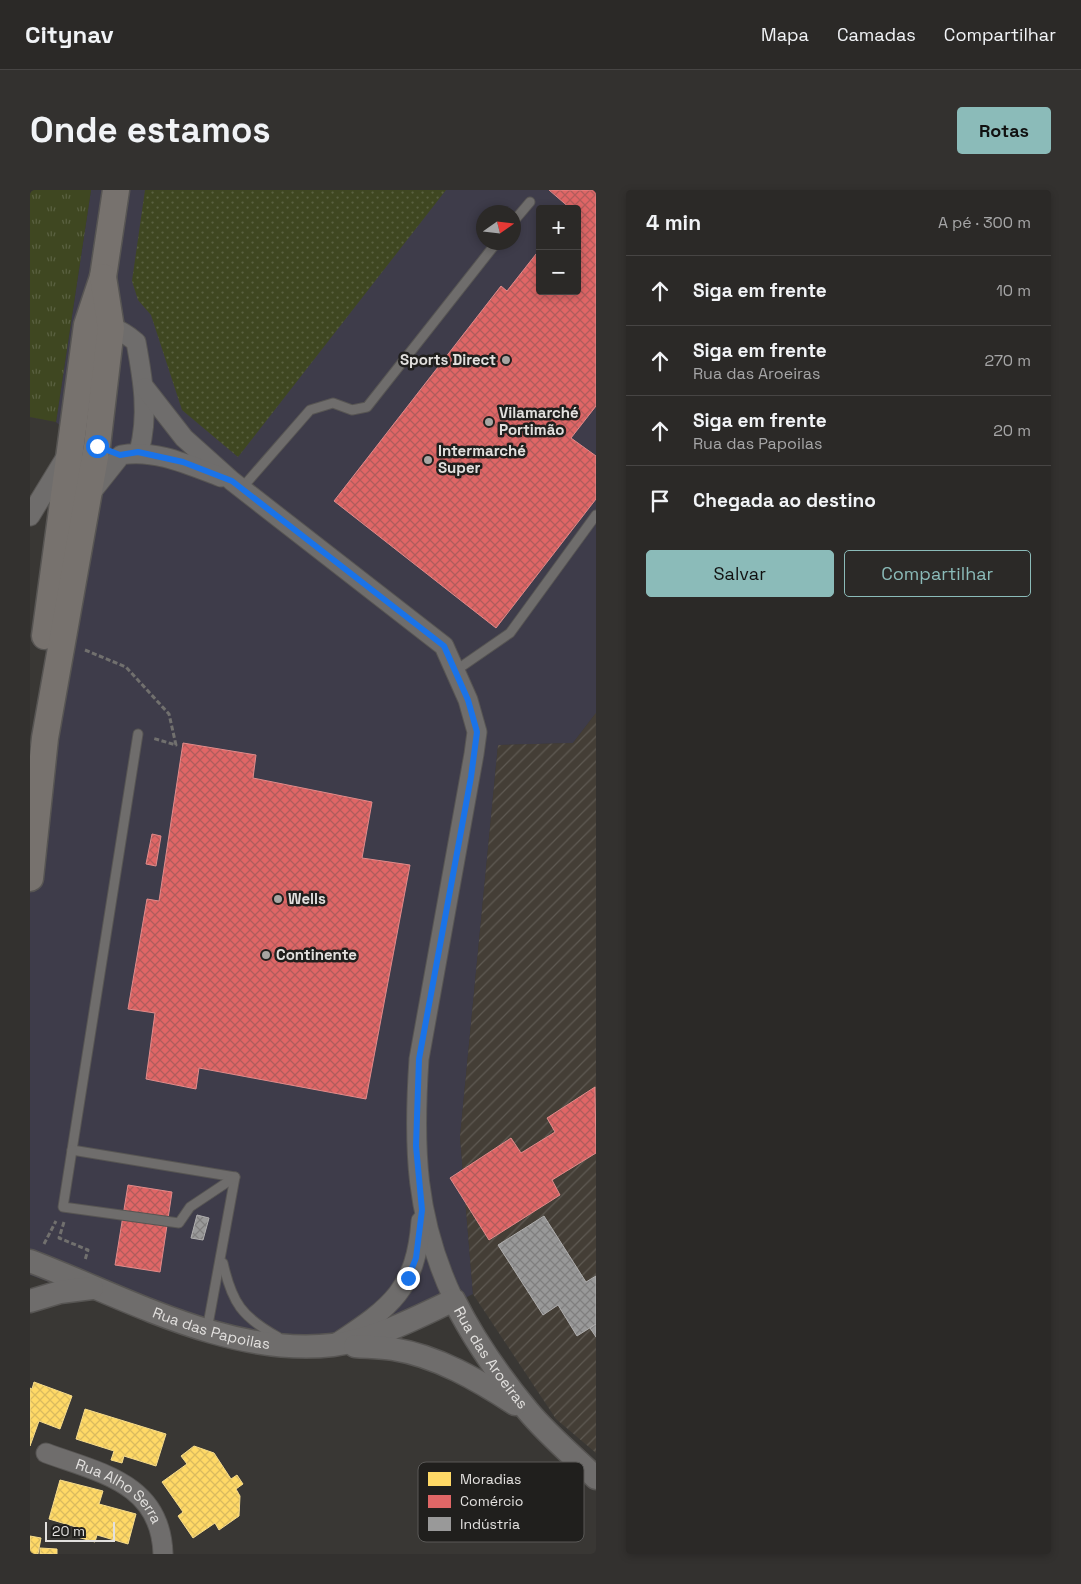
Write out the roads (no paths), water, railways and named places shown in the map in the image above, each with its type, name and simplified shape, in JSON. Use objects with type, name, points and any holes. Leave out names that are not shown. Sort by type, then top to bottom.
[{"type":"main road","points":[[30,749],[101,444],[86,336],[87,325],[103,277],[116,190]]},
{"type":"main road","points":[[30,878],[44,738],[61,641],[101,444],[111,328],[103,277]]},
{"type":"street","points":[[30,516],[101,444],[145,430],[145,388],[136,342],[123,332],[111,328],[86,336]]},
{"type":"street","name":"Rua das Aroeiras","points":[[145,388],[184,438],[237,484],[444,646],[468,700],[477,732],[471,777],[419,1059],[416,1146],[422,1210],[431,1246],[469,1330],[493,1367],[529,1412],[580,1462]]},
{"type":"street","name":"Rua das Aroeiras","points":[[101,444],[183,462],[237,484]]},
{"type":"street","points":[[335,1344],[381,1313],[395,1299],[408,1278],[416,1258],[422,1210]]},
{"type":"street","name":"Rua das Papoilas","points":[[33,1262],[86,1285],[208,1331],[239,1339],[293,1346],[335,1344],[394,1349],[435,1361],[466,1374],[529,1412]]},
{"type":"street","name":"Rua das Papoilas","points":[[30,1301],[86,1285]]},
{"type":"street","name":"Rua das Papoilas","points":[[335,1344],[371,1336],[398,1327],[454,1300]]},
{"type":"street","name":"Rua das Aroeiras","points":[[559,1442],[574,1462]]},
{"type":"street","name":"Rua Alho Serra","points":[[46,1453],[122,1481],[143,1498],[158,1526],[164,1554]]},
{"type":"street","name":"Rua das Aroeiras","points":[[584,1466],[596,1478]]},
{"type":"street","name":"Rua das Aroeiras","points":[[584,1476],[596,1493]]},
{"type":"lane","points":[[521,213],[530,202]]},
{"type":"lane","points":[[237,484],[310,410],[333,403],[352,410],[367,407],[491,250]]},
{"type":"lane","points":[[455,671],[510,633],[596,515]]},
{"type":"lane","points":[[138,734],[72,1150],[65,1208],[179,1223],[190,1207],[234,1177]]},
{"type":"lane","points":[[72,1150],[234,1177]]},
{"type":"lane","points":[[208,1331],[222,1258],[234,1177]]},
{"type":"lane","points":[[222,1258],[229,1288],[241,1309],[254,1324],[293,1346]]},
{"type":"place","name":"Sports Direct","points":[[506,360]]},
{"type":"place","name":"Vilamarché Portimão","points":[[489,422]]},
{"type":"place","name":"Intermarché Super","points":[[428,460]]},
{"type":"place","name":"Wells","points":[[278,899]]},
{"type":"place","name":"Continente","points":[[266,955]]}]
